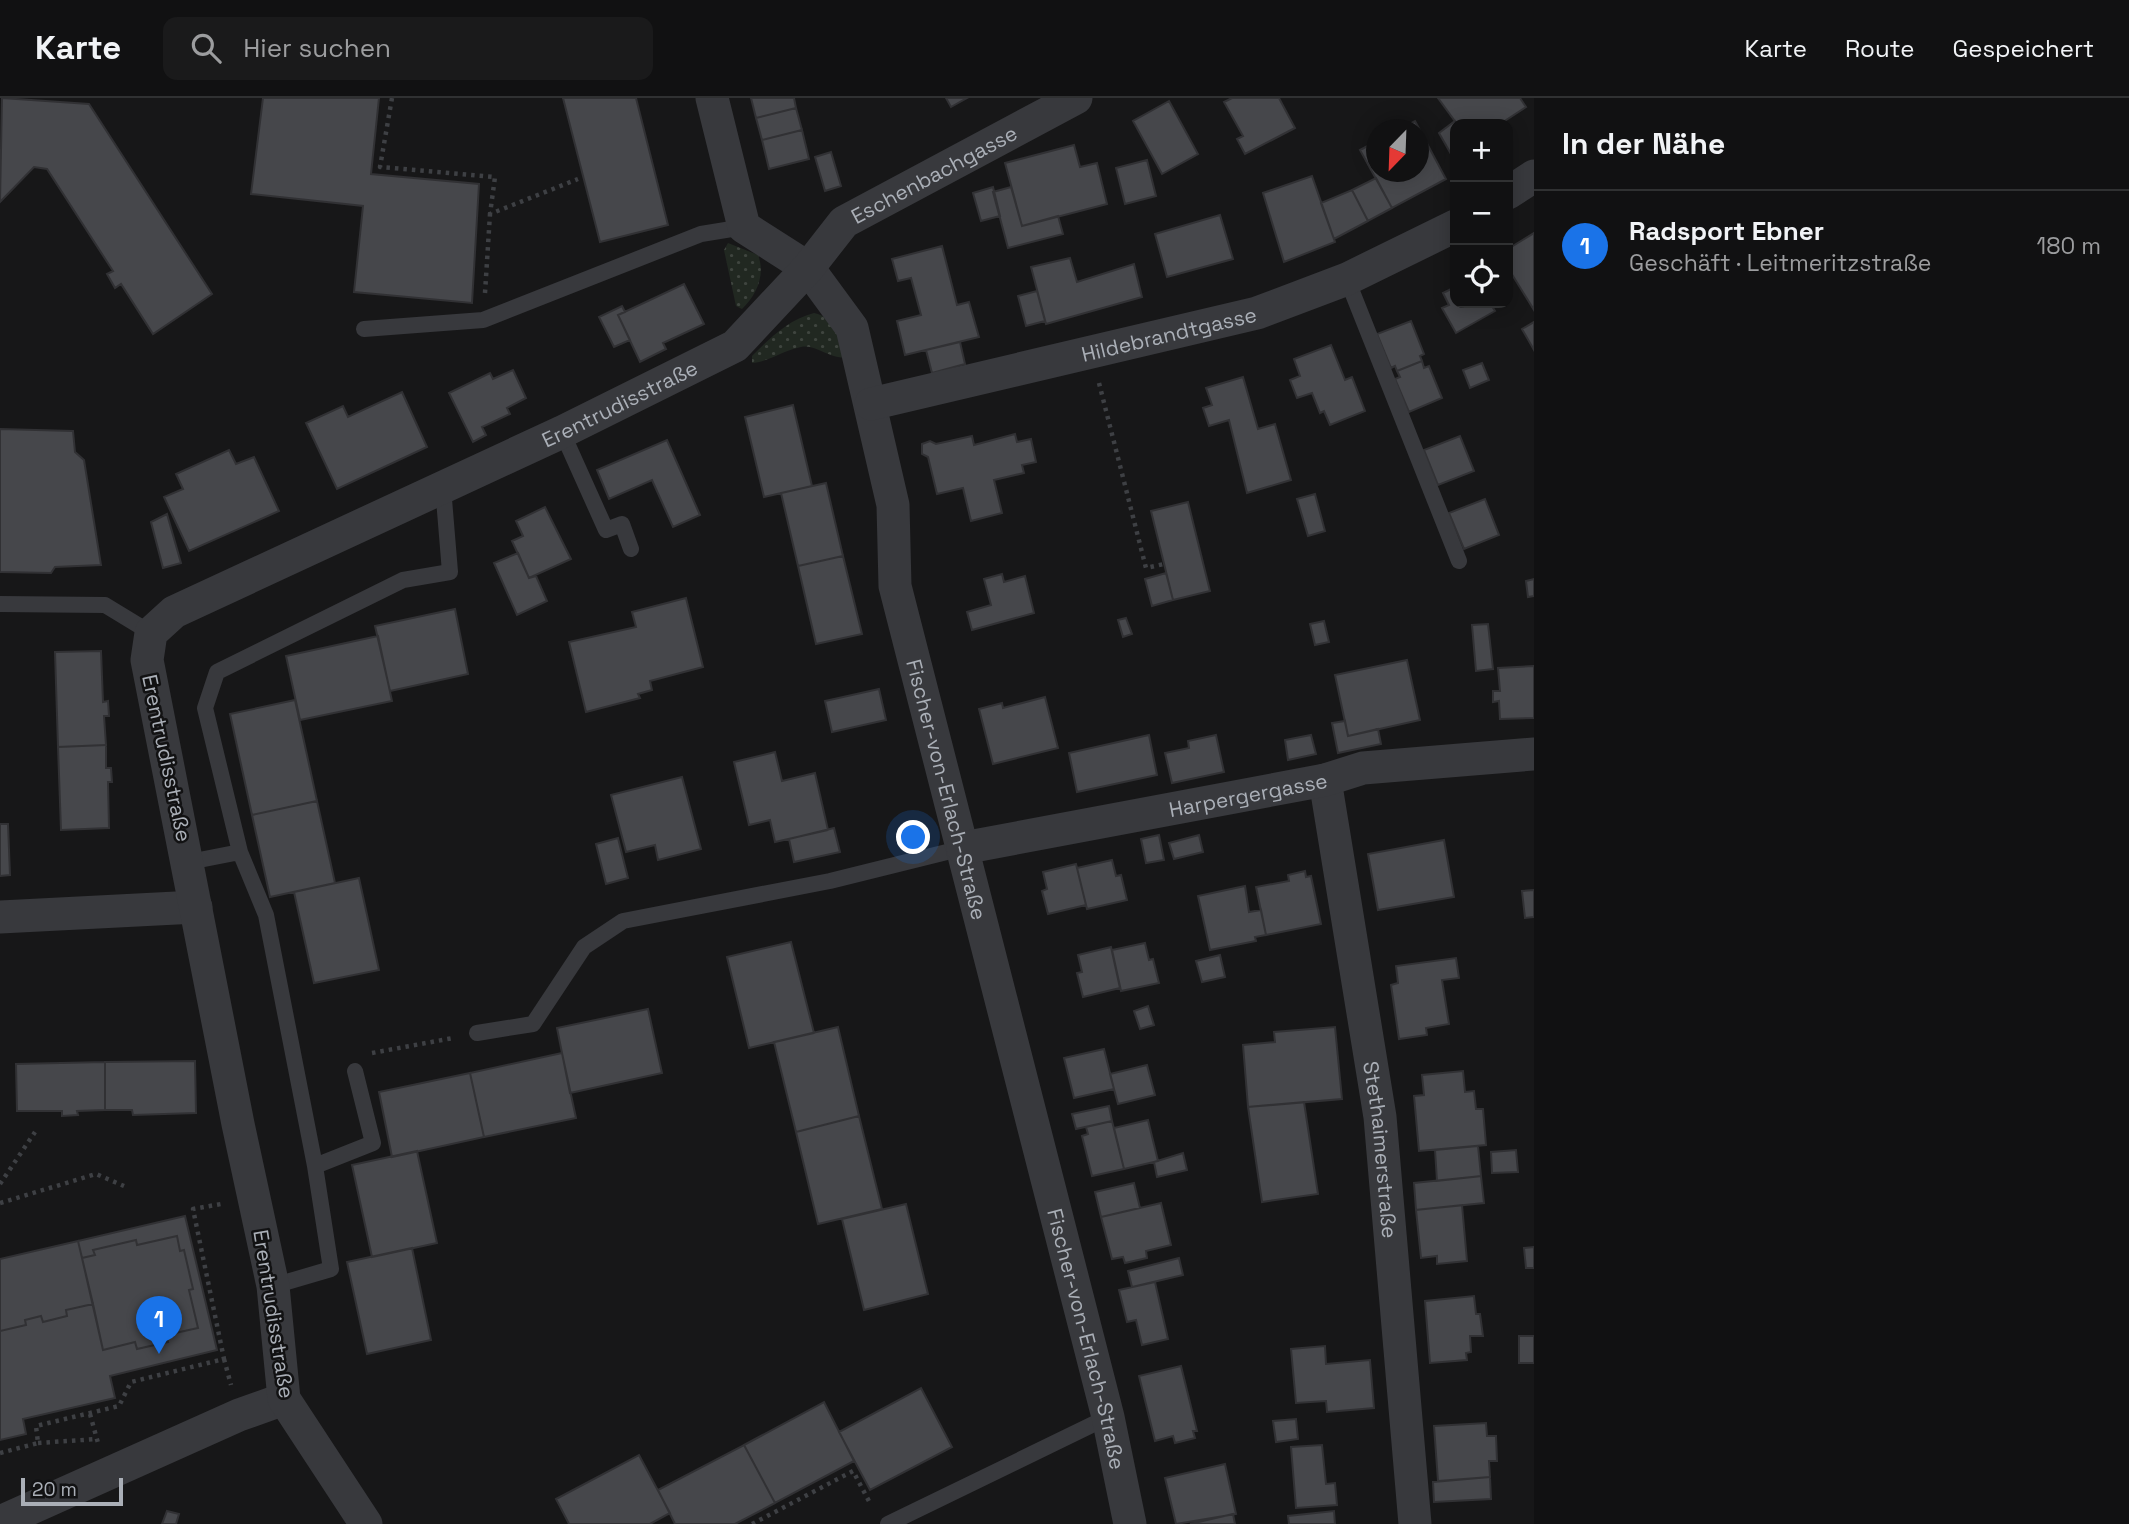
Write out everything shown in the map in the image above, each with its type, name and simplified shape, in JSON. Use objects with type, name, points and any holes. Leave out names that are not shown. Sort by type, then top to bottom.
[{"type":"street","points":[[712,98],[744,227]]},
{"type":"street","name":"Eschenbachgasse","points":[[808,268],[844,222],[1076,98]]},
{"type":"street","points":[[1513,191],[1534,176]]},
{"type":"street","name":"Fischer-von-Erlach-Straße","points":[[744,227],[808,268],[852,328],[892,505],[895,586],[1108,1417],[1130,1524]]},
{"type":"street","name":"Hildebrandtgasse","points":[[871,404],[1256,313],[1347,279],[1450,228]]},
{"type":"street","name":"Erentrudisstraße","points":[[366,1524],[284,1399],[274,1286],[253,1198],[148,660],[151,633],[174,612],[562,432],[735,346],[808,268]]},
{"type":"street","name":"Harpergergasse","points":[[963,848],[1325,780],[1363,768],[1534,754]]},
{"type":"street","name":"Stethaimerstraße","points":[[1325,780],[1380,1117],[1415,1524]]},
{"type":"street","points":[[0,917],[196,907]]},
{"type":"street","points":[[0,1522],[239,1415],[284,1399]]},
{"type":"lane","points":[[364,329],[483,320],[701,234],[744,227]]},
{"type":"lane","points":[[1347,279],[1459,561]]},
{"type":"lane","points":[[562,432],[606,530],[622,524],[631,549]]},
{"type":"lane","points":[[274,1286],[331,1269],[315,1166],[266,915],[240,852],[205,708],[217,672],[403,580],[450,572],[443,487]]},
{"type":"lane","points":[[0,604],[105,605],[151,633]]},
{"type":"lane","points":[[477,1034],[533,1024],[584,947],[623,921],[830,881],[963,848]]},
{"type":"lane","points":[[189,862],[240,852]]},
{"type":"lane","points":[[315,1166],[373,1143],[357,1063]]},
{"type":"lane","points":[[882,1520],[1108,1417]]},
{"type":"path","points":[[392,98],[380,167],[495,177],[483,320]]},
{"type":"path","points":[[490,214],[578,179]]},
{"type":"path","points":[[1092,352],[1146,568],[1164,564]]},
{"type":"path","points":[[357,1063],[477,1034]]},
{"type":"path","points":[[0,1184],[35,1132]]},
{"type":"path","points":[[0,1202],[96,1174],[124,1186]]},
{"type":"path","points":[[38,1443],[36,1426],[118,1406],[131,1382],[224,1359],[193,1209],[253,1198]]},
{"type":"path","points":[[0,1453],[38,1443],[97,1439],[90,1414]]},
{"type":"path","points":[[752,1524],[853,1471],[882,1520]]},
{"type":"shaded area","points":[[728,243],[758,255],[760,263],[758,285],[752,298],[742,309],[736,306],[724,250]]},
{"type":"shaded area","points":[[814,313],[832,324],[845,357],[801,347],[752,363],[752,356],[780,330]]},
{"type":"building","points":[[2,98],[89,104],[212,294],[153,334],[121,284],[115,288],[107,274],[113,271],[47,169],[34,167],[0,202]]},
{"type":"building","points":[[263,98],[379,98],[371,174],[479,184],[472,303],[354,292],[363,206],[251,194]]},
{"type":"building","points":[[563,98],[636,98],[668,225],[600,242]]},
{"type":"building","points":[[751,98],[794,98],[796,108],[756,118]]},
{"type":"building","points":[[946,98],[967,98],[951,107]]},
{"type":"building","points":[[1232,98],[1279,98],[1295,128],[1245,154],[1237,139],[1243,136],[1224,102]]},
{"type":"building","points":[[1438,98],[1520,98],[1526,107],[1508,119],[1453,119]]},
{"type":"building","points":[[1169,101],[1198,154],[1162,174],[1133,121]]},
{"type":"building","points":[[796,108],[802,130],[762,140],[756,118]]},
{"type":"building","points":[[1450,125],[1450,152],[1439,133]]},
{"type":"building","points":[[802,130],[809,159],[769,169],[762,140]]},
{"type":"building","points":[[1074,145],[1080,167],[1097,163],[1107,204],[1022,226],[1005,163]]},
{"type":"building","points":[[1366,147],[1366,161],[1360,150]]},
{"type":"building","points":[[1429,147],[1446,179],[1392,208],[1378,182],[1429,182]]},
{"type":"building","points":[[831,152],[841,186],[825,191],[815,157]]},
{"type":"building","points":[[1147,160],[1156,196],[1125,204],[1116,168]]},
{"type":"building","points":[[1312,176],[1335,242],[1284,262],[1263,193]]},
{"type":"building","points":[[1368,182],[1378,182],[1392,208],[1368,221],[1352,190]]},
{"type":"building","points":[[993,187],[1000,216],[981,221],[973,193]]},
{"type":"building","points":[[1011,187],[1022,226],[1058,216],[1063,234],[1008,248],[993,192]]},
{"type":"building","points":[[1352,190],[1368,221],[1334,239],[1321,203]]},
{"type":"building","points":[[1220,215],[1233,259],[1167,277],[1155,234]]},
{"type":"building","points":[[1534,233],[1534,310],[1513,276],[1513,246]]},
{"type":"building","points":[[942,246],[957,305],[969,302],[979,337],[905,355],[897,321],[921,315],[911,278],[898,281],[892,259]]},
{"type":"building","points":[[1070,258],[1077,282],[1134,264],[1142,297],[1046,324],[1031,267]]},
{"type":"building","points":[[684,284],[704,324],[663,343],[666,349],[640,362],[618,315]]},
{"type":"building","points":[[1450,290],[1450,308],[1493,308],[1495,311],[1456,333],[1442,308],[1449,305],[1443,293]]},
{"type":"building","points":[[1037,291],[1045,321],[1026,326],[1018,296]]},
{"type":"building","points":[[622,306],[625,312],[618,315],[630,340],[614,347],[599,317]]},
{"type":"building","points":[[1411,321],[1424,354],[1420,356],[1422,361],[1397,371],[1395,366],[1391,368],[1377,334]]},
{"type":"building","points":[[1534,322],[1534,350],[1522,329]]},
{"type":"building","points":[[960,342],[965,364],[932,373],[926,350]]},
{"type":"building","points":[[1331,345],[1345,380],[1352,377],[1365,411],[1330,425],[1324,411],[1320,413],[1312,393],[1297,398],[1290,380],[1300,376],[1294,359]]},
{"type":"building","points":[[1422,361],[1424,368],[1429,366],[1442,398],[1409,412],[1395,379],[1400,377],[1397,371]]},
{"type":"building","points":[[1482,363],[1489,380],[1470,388],[1463,370]]},
{"type":"building","points":[[513,370],[526,398],[507,408],[510,414],[482,427],[486,435],[473,442],[449,393],[490,373],[493,379]]},
{"type":"building","points":[[1243,377],[1258,429],[1275,424],[1291,480],[1247,493],[1229,420],[1209,426],[1203,408],[1212,405],[1206,388]]},
{"type":"building","points":[[402,392],[427,447],[337,489],[306,423],[343,406],[348,417]]},
{"type":"building","points":[[793,405],[812,486],[764,497],[745,417]]},
{"type":"building","points":[[0,429],[73,431],[75,452],[84,460],[101,565],[55,567],[51,573],[0,572]]},
{"type":"building","points":[[1015,434],[1017,442],[1031,439],[1036,462],[1022,465],[1024,473],[994,480],[1002,513],[971,521],[963,488],[937,494],[928,457],[922,454],[922,444],[930,441],[936,444],[972,436],[974,445]]},
{"type":"building","points":[[1460,436],[1474,471],[1438,485],[1424,450]]},
{"type":"building","points":[[667,440],[700,515],[673,527],[652,480],[609,499],[597,470]]},
{"type":"building","points":[[229,450],[236,464],[254,457],[279,511],[189,551],[164,497],[183,489],[176,474]]},
{"type":"building","points":[[826,483],[843,556],[798,566],[781,493]]},
{"type":"building","points":[[1315,494],[1325,531],[1308,536],[1297,499]]},
{"type":"building","points":[[1485,499],[1499,535],[1464,549],[1449,513]]},
{"type":"building","points":[[1188,502],[1210,591],[1173,600],[1151,511]]},
{"type":"building","points":[[545,507],[571,559],[529,578],[512,541],[523,536],[516,521]]},
{"type":"building","points":[[167,514],[181,563],[163,568],[151,522]]},
{"type":"building","points":[[518,553],[529,578],[536,576],[547,601],[517,615],[494,563]]},
{"type":"building","points":[[843,556],[862,634],[816,644],[798,566]]},
{"type":"building","points":[[1166,573],[1173,600],[1152,606],[1145,579]]},
{"type":"building","points":[[1002,574],[1004,582],[1025,576],[1034,613],[972,630],[967,612],[991,605],[984,579]]},
{"type":"building","points":[[1534,579],[1534,596],[1528,597],[1526,581]]},
{"type":"building","points":[[686,598],[703,667],[650,681],[652,690],[638,694],[640,698],[586,712],[569,642],[636,627],[632,612]]},
{"type":"building","points":[[455,609],[468,674],[390,691],[375,626]]},
{"type":"building","points":[[1126,618],[1132,634],[1123,637],[1118,620]]},
{"type":"building","points":[[1324,621],[1329,642],[1315,645],[1310,624]]},
{"type":"building","points":[[1488,624],[1493,669],[1476,671],[1472,625]]},
{"type":"building","points":[[378,636],[392,701],[300,720],[286,656]]},
{"type":"building","points":[[101,651],[103,702],[108,701],[109,716],[104,716],[106,745],[58,747],[55,652]]},
{"type":"building","points":[[1407,660],[1420,720],[1348,736],[1335,675]]},
{"type":"building","points":[[1534,666],[1534,718],[1500,719],[1499,701],[1493,702],[1493,691],[1500,691],[1498,668]]},
{"type":"building","points":[[879,689],[886,720],[832,732],[825,701]]},
{"type":"building","points":[[1045,697],[1058,748],[993,764],[979,709],[1002,703],[1003,708]]},
{"type":"building","points":[[295,700],[317,801],[252,815],[230,714]]},
{"type":"building","points":[[1345,721],[1348,736],[1378,729],[1381,744],[1338,753],[1332,723]]},
{"type":"building","points":[[1149,735],[1157,775],[1077,792],[1069,753]]},
{"type":"building","points":[[1216,735],[1224,772],[1172,783],[1165,753],[1189,748],[1188,741]]},
{"type":"building","points":[[1311,735],[1316,754],[1288,760],[1285,740]]},
{"type":"building","points":[[106,745],[106,768],[111,768],[112,782],[108,782],[109,828],[61,830],[58,747]]},
{"type":"building","points":[[775,752],[782,781],[815,773],[828,830],[775,842],[770,820],[749,825],[734,762]]},
{"type":"building","points":[[682,777],[701,849],[658,860],[655,845],[626,852],[611,795]]},
{"type":"building","points":[[317,801],[335,883],[270,897],[252,815]]},
{"type":"building","points":[[0,824],[8,824],[10,875],[0,876]]},
{"type":"building","points":[[834,828],[840,852],[794,862],[789,839]]},
{"type":"building","points":[[1159,835],[1164,860],[1146,863],[1141,839]]},
{"type":"building","points":[[1199,835],[1203,852],[1174,859],[1169,843]]},
{"type":"building","points":[[618,838],[628,878],[606,884],[596,844]]},
{"type":"building","points":[[1444,840],[1454,897],[1378,910],[1368,854]]},
{"type":"building","points":[[1112,860],[1116,876],[1121,875],[1127,900],[1087,909],[1077,868]]},
{"type":"building","points":[[1076,864],[1086,905],[1048,914],[1042,891],[1047,889],[1043,872]]},
{"type":"building","points":[[1305,871],[1306,877],[1311,876],[1321,924],[1266,935],[1256,887],[1289,881],[1288,875]]},
{"type":"building","points":[[359,878],[379,970],[314,983],[294,892]]},
{"type":"building","points":[[1245,886],[1249,912],[1261,910],[1266,935],[1255,937],[1256,941],[1210,950],[1198,896]]},
{"type":"building","points":[[1534,890],[1534,917],[1525,918],[1522,891]]},
{"type":"building","points":[[791,942],[814,1033],[749,1048],[727,957]]},
{"type":"building","points":[[1145,943],[1149,960],[1153,959],[1159,983],[1121,991],[1112,950]]},
{"type":"building","points":[[1111,947],[1120,988],[1083,997],[1077,973],[1082,972],[1078,955]]},
{"type":"building","points":[[1220,955],[1225,977],[1202,982],[1196,961]]},
{"type":"building","points":[[1456,958],[1459,978],[1442,980],[1449,1024],[1426,1028],[1427,1035],[1399,1039],[1391,985],[1398,983],[1396,966]]},
{"type":"building","points":[[1148,1006],[1154,1025],[1140,1029],[1134,1011]]},
{"type":"building","points":[[648,1009],[662,1073],[570,1093],[557,1028]]},
{"type":"building","points":[[838,1027],[859,1116],[796,1132],[774,1042]]},
{"type":"building","points":[[1335,1027],[1342,1099],[1248,1107],[1243,1045],[1275,1042],[1274,1032]]},
{"type":"building","points":[[1104,1049],[1114,1089],[1074,1098],[1064,1058]]},
{"type":"building","points":[[562,1053],[576,1118],[484,1137],[470,1073]]},
{"type":"building","points":[[195,1061],[196,1113],[133,1115],[132,1110],[105,1110],[105,1062]]},
{"type":"building","points":[[105,1062],[105,1110],[77,1111],[78,1115],[62,1116],[62,1111],[17,1111],[16,1064]]},
{"type":"building","points":[[1147,1065],[1155,1095],[1118,1104],[1110,1074]]},
{"type":"building","points":[[1463,1071],[1465,1092],[1474,1091],[1476,1109],[1483,1109],[1486,1145],[1419,1151],[1414,1096],[1424,1095],[1422,1075]]},
{"type":"building","points":[[470,1073],[484,1137],[392,1157],[379,1092]]},
{"type":"building","points":[[1304,1102],[1318,1194],[1262,1202],[1248,1107]]},
{"type":"building","points":[[1109,1106],[1112,1121],[1076,1129],[1072,1114]]},
{"type":"building","points":[[859,1116],[882,1209],[818,1224],[796,1132]]},
{"type":"building","points":[[1148,1120],[1158,1161],[1124,1169],[1114,1128]]},
{"type":"building","points":[[1112,1121],[1124,1169],[1092,1176],[1082,1136],[1088,1134],[1086,1127]]},
{"type":"building","points":[[1478,1146],[1481,1176],[1437,1181],[1435,1150]]},
{"type":"building","points":[[1516,1150],[1518,1172],[1492,1173],[1491,1152]]},
{"type":"building","points":[[417,1151],[437,1243],[372,1257],[352,1165]]},
{"type":"building","points":[[1183,1153],[1187,1170],[1157,1177],[1154,1162]]},
{"type":"building","points":[[1481,1176],[1484,1203],[1416,1210],[1414,1183]]},
{"type":"building","points":[[1134,1183],[1140,1208],[1101,1217],[1095,1192]]},
{"type":"building","points":[[1161,1203],[1171,1245],[1146,1251],[1147,1258],[1125,1263],[1123,1257],[1112,1259],[1101,1217]]},
{"type":"building","points":[[906,1204],[928,1294],[864,1310],[842,1219]]},
{"type":"building","points":[[1462,1205],[1467,1261],[1437,1264],[1437,1256],[1421,1258],[1416,1210]]},
{"type":"building","points":[[185,1216],[217,1350],[110,1376],[115,1398],[23,1419],[26,1434],[0,1440],[0,1331],[26,1325],[25,1320],[41,1316],[43,1322],[67,1316],[66,1310],[93,1304],[103,1350],[135,1342],[137,1349],[168,1342],[166,1335],[198,1328],[189,1290],[193,1289],[184,1250],[180,1251],[177,1236],[137,1245],[136,1240],[93,1250],[95,1255],[82,1258],[78,1241]]},
{"type":"building","points":[[177,1236],[180,1251],[184,1250],[193,1289],[189,1290],[198,1328],[166,1335],[168,1342],[137,1349],[135,1342],[103,1350],[82,1258],[95,1255],[93,1250],[136,1240],[137,1245]]},
{"type":"building","points":[[78,1241],[93,1304],[66,1310],[67,1316],[43,1322],[41,1316],[25,1320],[26,1325],[0,1331],[0,1259]]},
{"type":"building","points":[[1534,1247],[1534,1268],[1526,1268],[1524,1248]]},
{"type":"building","points":[[412,1248],[431,1340],[367,1354],[347,1262]]},
{"type":"building","points":[[1179,1258],[1183,1275],[1132,1287],[1128,1271]]},
{"type":"building","points":[[1155,1282],[1168,1339],[1142,1345],[1136,1320],[1127,1322],[1119,1290]]},
{"type":"building","points":[[1474,1296],[1483,1336],[1470,1336],[1471,1352],[1466,1353],[1467,1360],[1430,1363],[1425,1301]]},
{"type":"building","points":[[1519,1336],[1534,1336],[1534,1363],[1519,1363]]},
{"type":"building","points":[[1325,1346],[1326,1364],[1370,1360],[1374,1408],[1327,1412],[1326,1401],[1296,1403],[1291,1349]]},
{"type":"building","points":[[1181,1366],[1197,1431],[1193,1431],[1195,1438],[1175,1443],[1173,1436],[1155,1441],[1139,1376]]},
{"type":"building","points":[[921,1388],[952,1447],[870,1490],[839,1432]]},
{"type":"building","points":[[824,1402],[854,1461],[775,1503],[744,1445]]},
{"type":"building","points":[[1296,1419],[1298,1439],[1276,1442],[1273,1421]]},
{"type":"building","points":[[1486,1423],[1487,1436],[1496,1436],[1497,1461],[1489,1461],[1490,1477],[1438,1481],[1434,1426]]},
{"type":"building","points":[[744,1445],[775,1503],[735,1524],[675,1524],[658,1490]]},
{"type":"building","points":[[1322,1445],[1326,1484],[1335,1483],[1337,1505],[1296,1508],[1291,1447]]},
{"type":"building","points":[[639,1455],[670,1513],[650,1524],[569,1524],[556,1499]]},
{"type":"building","points":[[1225,1464],[1236,1514],[1176,1524],[1165,1478]]},
{"type":"building","points":[[1490,1477],[1491,1499],[1434,1502],[1433,1482]]},
{"type":"building","points":[[167,1511],[179,1514],[176,1524],[162,1524]]},
{"type":"building","points":[[1334,1511],[1335,1524],[1289,1524],[1288,1516]]},
{"type":"building","points":[[1233,1514],[1235,1524],[1190,1524]]},
{"type":"place","name":"Radsport Ebner","points":[[159,1354]]}]
